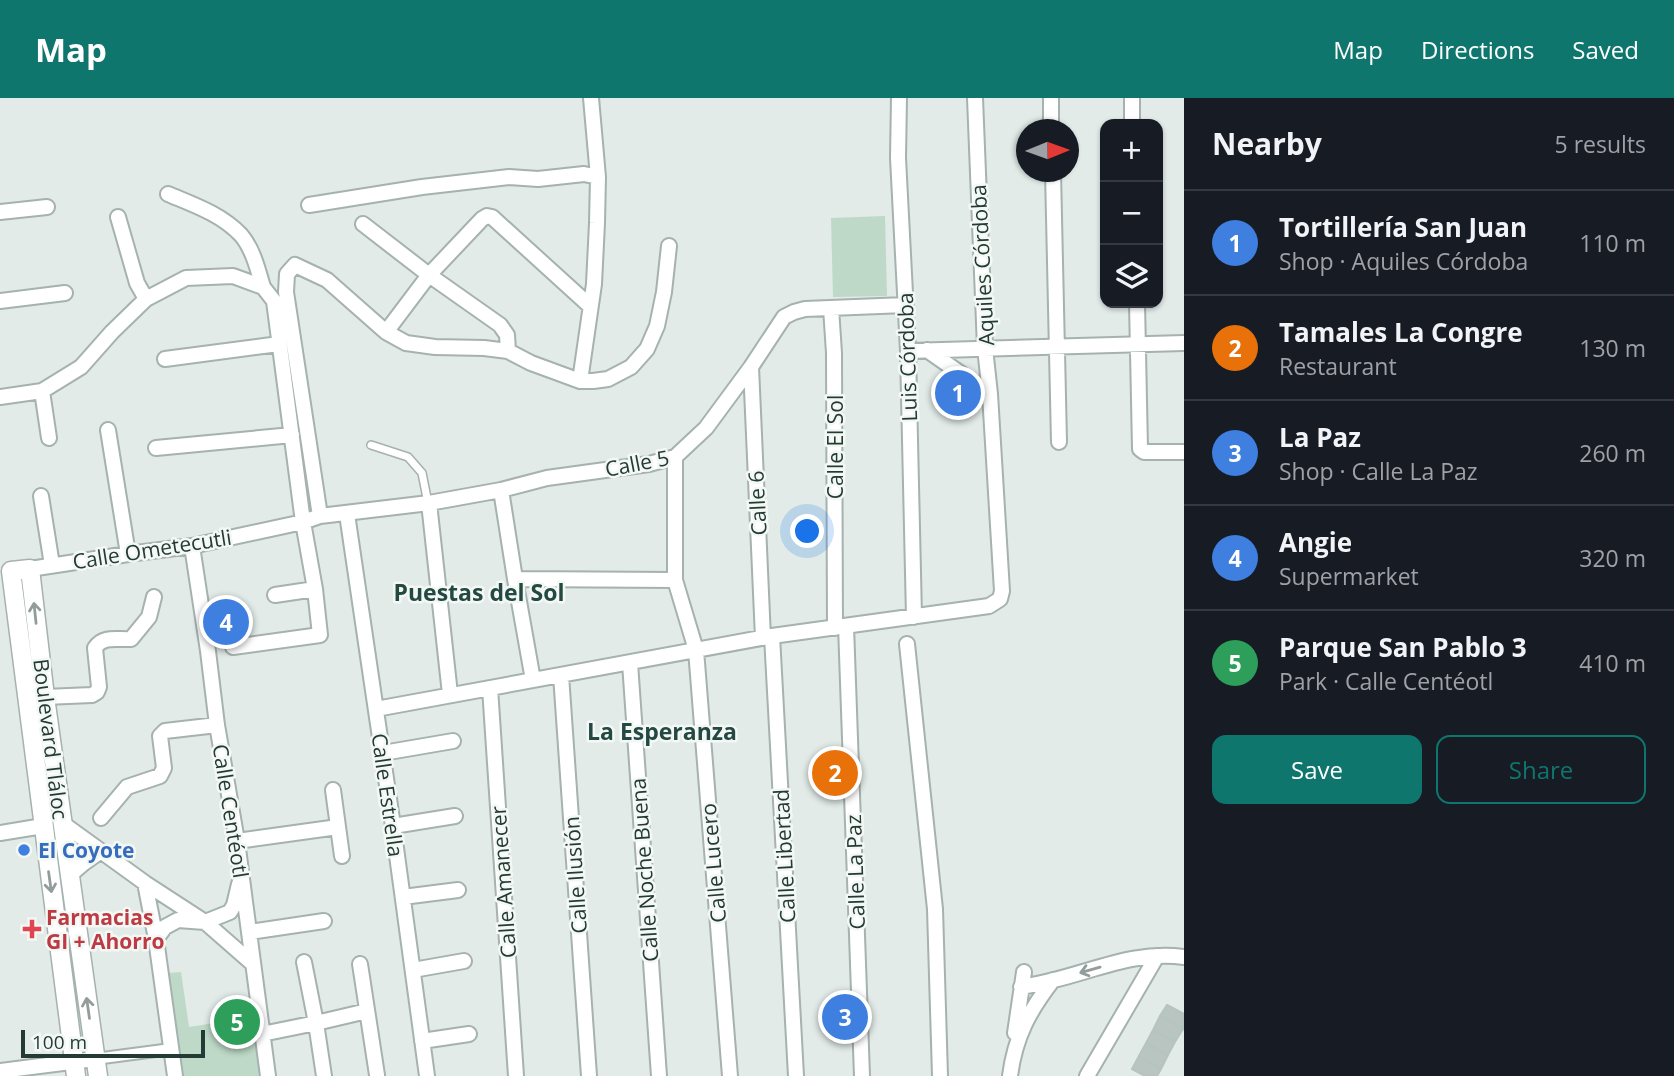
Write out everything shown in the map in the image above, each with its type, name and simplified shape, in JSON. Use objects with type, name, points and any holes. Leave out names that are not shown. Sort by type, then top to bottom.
[{"type":"street","points":[[580,381],[596,254],[598,177],[591,98]]},
{"type":"street","name":"Luis Córdoba","points":[[899,98],[898,158],[908,351],[914,617]]},
{"type":"street","name":"Aquiles Córdoba","points":[[914,617],[989,606],[999,599],[1002,591],[985,348],[975,98]]},
{"type":"street","points":[[1051,98],[1051,119]]},
{"type":"street","points":[[1132,98],[1132,119]]},
{"type":"street","points":[[309,205],[422,187],[509,177],[538,179],[584,174],[598,177]]},
{"type":"street","points":[[1052,182],[1059,442]]},
{"type":"street","points":[[168,194],[212,212],[242,236],[253,255],[263,287],[274,301],[320,635],[233,647]]},
{"type":"street","points":[[0,212],[47,207]]},
{"type":"street","points":[[386,332],[429,275],[487,216],[492,217],[590,306]]},
{"type":"street","points":[[118,217],[137,283],[146,299]]},
{"type":"street","points":[[363,224],[500,325],[507,335],[508,351]]},
{"type":"street","points":[[320,516],[286,292],[287,274],[295,265],[327,280],[386,332],[405,343],[508,351],[531,363],[580,381],[608,379],[631,367],[647,349],[657,327],[669,246]]},
{"type":"street","points":[[0,397],[43,391],[81,368],[111,332],[146,299],[186,278],[233,276],[263,287]]},
{"type":"street","points":[[0,301],[65,292]]},
{"type":"street","name":"Calle 5","points":[[303,522],[320,516],[429,503],[501,490],[547,478],[649,464],[675,457],[706,428],[751,368],[784,317],[805,309],[905,305]]},
{"type":"street","name":"Calle El Sol","points":[[831,308],[840,627]]},
{"type":"street","points":[[1137,308],[1140,449],[1144,452],[1184,452]]},
{"type":"street","points":[[908,351],[1184,343]]},
{"type":"street","points":[[165,359],[279,344]]},
{"type":"street","points":[[927,350],[990,394]]},
{"type":"street","name":"Calle 6","points":[[751,368],[767,637]]},
{"type":"street","points":[[43,391],[49,438]]},
{"type":"street","points":[[108,430],[128,554]]},
{"type":"street","points":[[156,448],[292,435]]},
{"type":"street","name":"Calle Lucero","points":[[675,457],[675,580],[696,650],[730,1076]]},
{"type":"street","points":[[501,490],[533,680]]},
{"type":"street","points":[[41,496],[52,565]]},
{"type":"street","points":[[429,503],[450,694]]},
{"type":"street","name":"Calle Estrella","points":[[347,514],[427,1076]]},
{"type":"street","name":"Calle Ometecutli","points":[[6,572],[192,546],[303,522]]},
{"type":"street","name":"Calle Centéotl","points":[[192,546],[217,725],[237,841],[268,1076]]},
{"type":"street","name":"Boulevard Tláloc","points":[[30,569],[96,1067]]},
{"type":"street","name":"Boulevard Tláloc","points":[[6,572],[75,1069]]},
{"type":"street","points":[[515,579],[675,580]]},
{"type":"street","points":[[275,595],[315,589]]},
{"type":"street","points":[[45,697],[92,695],[97,692],[99,687],[95,648],[98,643],[111,639],[131,639],[152,612],[155,597]]},
{"type":"street","points":[[376,709],[767,637],[914,617]]},
{"type":"street","name":"Calle La Paz","points":[[840,627],[862,1076]]},
{"type":"street","name":"Calle Libertad","points":[[767,637],[796,1076]]},
{"type":"street","points":[[907,644],[935,909],[940,1076]]},
{"type":"street","name":"Calle Noche Buena","points":[[630,663],[659,1076]]},
{"type":"street","name":"Calle Ilusión","points":[[561,675],[589,1076]]},
{"type":"street","name":"Calle Amanecer","points":[[490,688],[516,1076]]},
{"type":"street","points":[[101,818],[127,787],[160,776],[164,768],[160,736],[164,731],[217,725]]},
{"type":"street","points":[[383,753],[453,741]]},
{"type":"street","points":[[333,790],[342,856]]},
{"type":"street","points":[[393,826],[455,816]]},
{"type":"street","points":[[62,822],[145,883],[205,922],[253,964]]},
{"type":"street","points":[[0,833],[43,826]]},
{"type":"street","points":[[237,841],[338,827]]},
{"type":"street","points":[[70,875],[101,851]]},
{"type":"street","points":[[156,940],[165,927],[178,920],[205,922],[230,912],[242,876]]},
{"type":"street","points":[[145,883],[156,940],[174,1076]]},
{"type":"street","points":[[403,897],[458,890]]},
{"type":"street","points":[[250,932],[324,921]]},
{"type":"street","points":[[1087,1076],[1157,956]]},
{"type":"street","points":[[1021,987],[1130,958],[1181,958]]},
{"type":"street","points":[[413,970],[464,961]]},
{"type":"street","points":[[304,962],[324,1076]]},
{"type":"street","points":[[360,964],[377,1075]]},
{"type":"street","points":[[1010,1076],[1024,972]]},
{"type":"street","points":[[1013,1053],[1024,1023],[1054,980]]},
{"type":"street","points":[[262,1034],[367,1011]]},
{"type":"street","points":[[422,1041],[469,1034]]},
{"type":"street","points":[[0,1071],[96,1067],[171,1049]]},
{"type":"lane","points":[[371,445],[408,457],[422,473],[429,503]]},
{"type":"green space","points":[[885,216],[887,296],[833,297],[831,218]]},
{"type":"green space","points":[[181,972],[189,1027],[253,1017],[262,1076],[182,1076],[168,973]]},
{"type":"building","points":[[1167,1005],[1184,1014],[1183,1029],[1160,1016]]},
{"type":"building","points":[[1160,1016],[1183,1029],[1175,1042],[1153,1030]]},
{"type":"building","points":[[1153,1030],[1175,1042],[1168,1055],[1146,1043]]},
{"type":"building","points":[[1146,1043],[1168,1055],[1161,1069],[1139,1056]]},
{"type":"building","points":[[1139,1056],[1161,1069],[1157,1076],[1145,1076],[1132,1069]]},
{"type":"place","name":"Tortillería San Juan","points":[[958,393]]},
{"type":"place","name":"Angie","points":[[226,622]]},
{"type":"place","name":"Tamales La Congre","points":[[835,773]]},
{"type":"place","name":"El Coyote","points":[[24,850]]},
{"type":"place","name":"Farmacias GI + Ahorro","points":[[32,929]]},
{"type":"place","name":"La Paz","points":[[845,1017]]},
{"type":"place","name":"Parque San Pablo 3","points":[[237,1022]]},
{"type":"district","name":"Puestas del Sol","points":[[479,592]]},
{"type":"district","name":"La Esperanza","points":[[662,731]]}]
